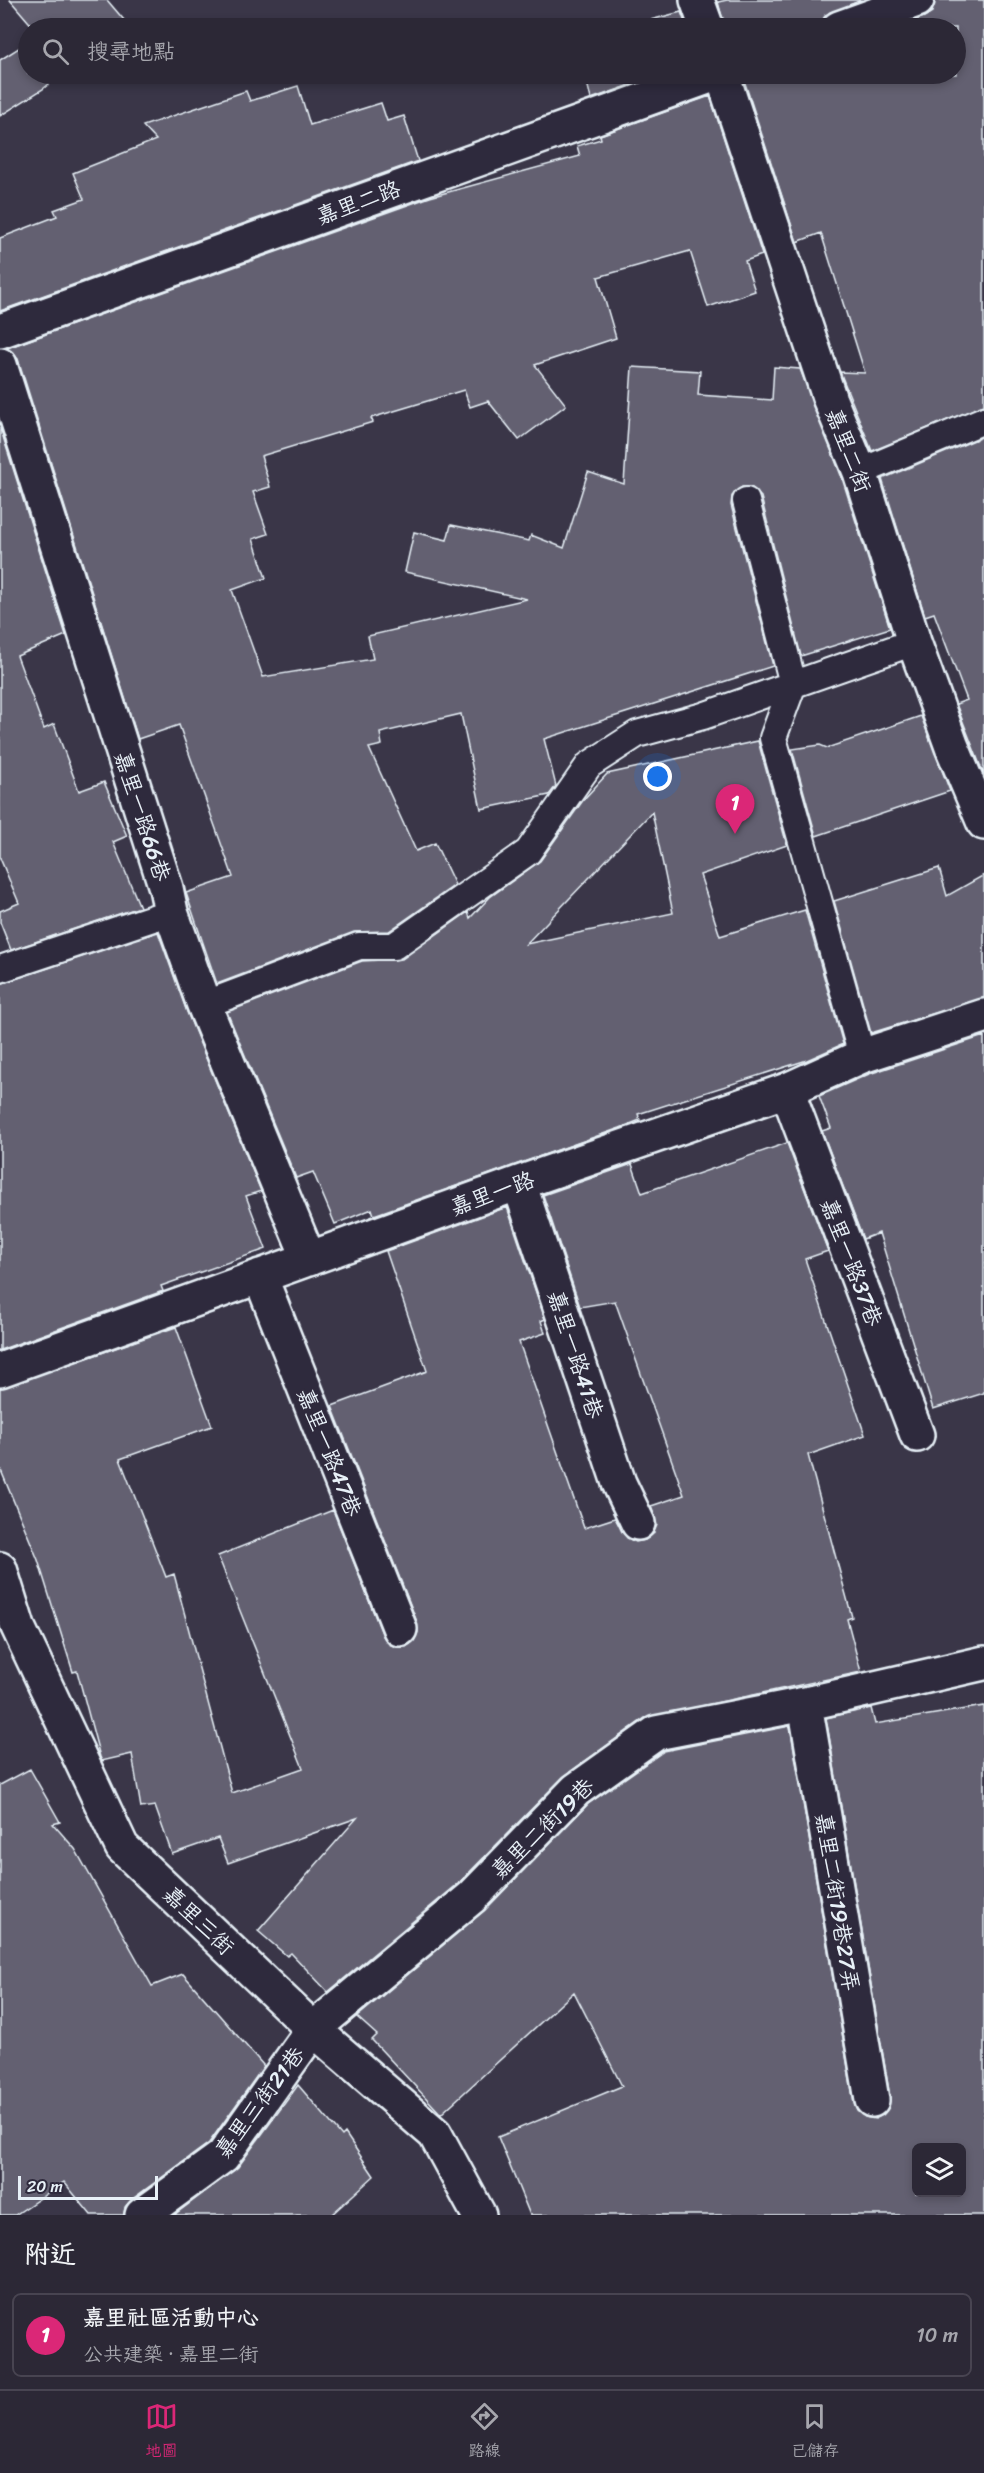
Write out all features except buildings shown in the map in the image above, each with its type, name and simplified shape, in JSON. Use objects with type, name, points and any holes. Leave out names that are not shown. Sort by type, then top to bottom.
[{"type":"street","points":[[697,0],[703,18]]},
{"type":"street","points":[[867,18],[917,0]]},
{"type":"street","name":"嘉里二路","points":[[0,331],[688,84]]},
{"type":"street","name":"嘉里二街","points":[[725,84],[830,400],[860,472],[914,642],[952,747],[984,823]]},
{"type":"street","name":"嘉里一路66巷","points":[[0,365],[166,888],[171,912],[204,1005],[309,1259]]},
{"type":"street","name":"嘉里一路","points":[[0,1370],[519,1182],[787,1090],[862,1056],[984,1016]]},
{"type":"street","name":"嘉里一路37巷","points":[[787,1090],[917,1435]]},
{"type":"street","name":"嘉里一路41巷","points":[[519,1182],[619,1483],[638,1523]]},
{"type":"street","name":"嘉里一路47巷","points":[[260,1276],[400,1629]]},
{"type":"street","name":"嘉里三街","points":[[0,1569],[18,1627],[122,1847],[313,2029],[435,2134],[479,2215]]},
{"type":"street","name":"嘉里二街19巷","points":[[313,2029],[472,1897],[576,1790],[656,1733],[805,1704],[984,1663]]},
{"type":"street","name":"嘉里二街19巷27弄","points":[[805,1704],[872,2100]]},
{"type":"street","name":"嘉里三街21巷","points":[[142,2215],[224,2156],[313,2029]]},
{"type":"lane","points":[[860,472],[984,420]]},
{"type":"lane","points":[[746,501],[795,684],[772,738],[862,1056]]},
{"type":"lane","points":[[204,1005],[359,946],[394,946],[528,852],[589,765],[637,734],[703,716],[914,642]]},
{"type":"lane","points":[[0,969],[171,912]]},
{"type":"place","name":"嘉里社區活動中心","points":[[735,834]]}]
